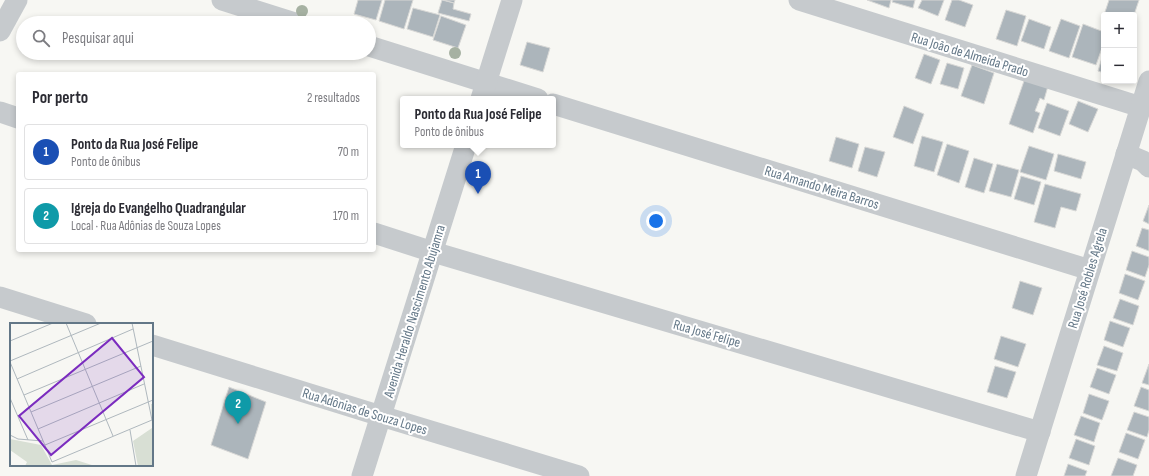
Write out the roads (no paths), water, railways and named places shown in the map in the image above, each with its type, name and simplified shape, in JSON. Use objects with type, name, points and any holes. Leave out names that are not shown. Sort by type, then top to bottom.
[{"type":"street","points":[[0,31],[17,0]]},
{"type":"street","points":[[222,0],[273,16]]},
{"type":"street","points":[[483,91],[512,0]]},
{"type":"street","name":"Rua João de Almeida Prado","points":[[800,0],[1141,107]]},
{"type":"street","points":[[376,49],[483,91],[517,96]]},
{"type":"street","name":"Rua José Robles Agrela","points":[[1026,476],[1149,81]]},
{"type":"street","name":"Rua Amando Meira Barros","points":[[556,105],[1090,270]]},
{"type":"street","points":[[0,112],[16,117]]},
{"type":"street","name":"Avenida Heraldo Nascimento Abujamra","points":[[362,476],[465,148]]},
{"type":"street","points":[[1126,154],[1143,161],[1149,168]]},
{"type":"street","name":"Rua José Felipe","points":[[376,234],[433,252],[1040,432]]},
{"type":"street","points":[[0,297],[83,323]]},
{"type":"street","name":"Rua Adônias de Souza Lopes","points":[[153,345],[579,476]]},
{"type":"place","name":"Ponto da Rua José Felipe","points":[[478,194]]},
{"type":"place","name":"Igreja do Evangelho Quadrangular","points":[[238,424]]}]
